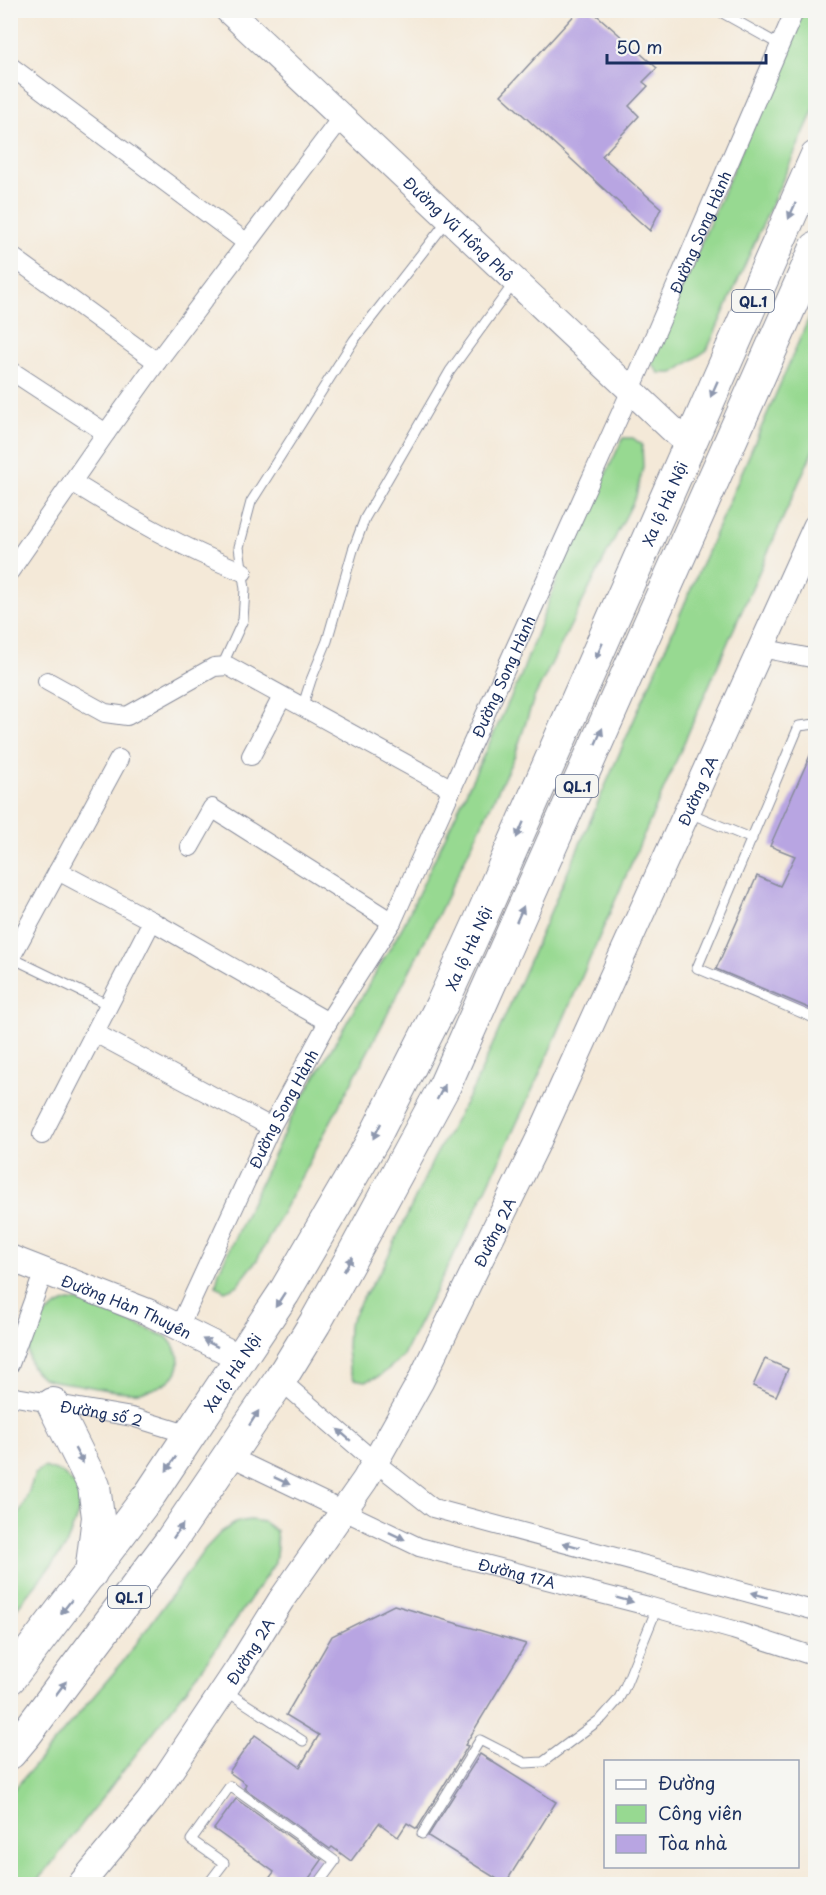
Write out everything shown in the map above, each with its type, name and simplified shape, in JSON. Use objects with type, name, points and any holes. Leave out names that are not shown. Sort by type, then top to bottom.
[{"type":"highway","name":"Xa lộ Hà Nội","points":[[10,1678],[152,1493],[284,1293],[373,1140],[442,1004],[816,157]]},
{"type":"highway","name":"QL.1","points":[[10,1753],[170,1542],[280,1380],[331,1294],[445,1084],[816,248]]},
{"type":"highway","points":[[241,1358],[280,1380]]},
{"type":"highway","points":[[53,1404],[94,1486],[98,1517],[91,1575]]},
{"type":"highway","points":[[190,1435],[229,1456]]},
{"type":"street","name":"Đường Vũ Hồng Phô","points":[[228,10],[690,446]]},
{"type":"street","name":"Đường Song Hành","points":[[179,1327],[271,1127],[328,1022],[392,922],[631,390],[795,10]]},
{"type":"street","points":[[10,66],[247,243]]},
{"type":"street","points":[[10,571],[105,433],[342,117]]},
{"type":"street","points":[[10,255],[157,362]]},
{"type":"street","points":[[10,370],[105,433]]},
{"type":"street","points":[[72,482],[174,541],[243,572]]},
{"type":"street","name":"Đường 2A","points":[[81,1884],[152,1798],[282,1600],[344,1511],[375,1462],[420,1382],[539,1139],[816,527]]},
{"type":"street","points":[[761,648],[816,658]]},
{"type":"street","points":[[47,681],[105,713],[127,716],[214,667],[222,666],[233,669],[452,789]]},
{"type":"street","points":[[251,756],[282,697]]},
{"type":"street","points":[[11,959],[119,759]]},
{"type":"street","points":[[190,847],[212,808],[392,922]]},
{"type":"street","points":[[58,871],[152,921],[328,1022]]},
{"type":"street","points":[[42,1135],[152,921]]},
{"type":"street","points":[[95,1033],[271,1127]]},
{"type":"street","name":"Đường Hàn Thuyên","points":[[10,1257],[148,1312],[241,1358]]},
{"type":"street","points":[[10,1364],[44,1271]]},
{"type":"street","points":[[280,1380],[433,1509],[816,1611]]},
{"type":"street","name":"Đường số 2","points":[[10,1396],[132,1417],[190,1435]]},
{"type":"street","name":"Đường 17A","points":[[229,1456],[419,1546],[657,1608],[816,1657]]},
{"type":"lane","points":[[717,10],[780,45]]},
{"type":"lane","points":[[222,666],[243,620],[245,588],[239,547],[251,502],[354,340],[448,219]]},
{"type":"lane","points":[[302,708],[327,641],[353,550],[365,518],[450,371],[515,281]]},
{"type":"lane","points":[[816,724],[799,726],[697,968],[816,1019]]},
{"type":"lane","points":[[687,812],[752,839]]},
{"type":"lane","points":[[11,959],[109,1005]]},
{"type":"lane","points":[[422,1834],[480,1740],[525,1763],[543,1762],[602,1718],[618,1700],[632,1673],[657,1608]]},
{"type":"lane","points":[[224,1689],[303,1741]]},
{"type":"lane","points":[[208,1884],[224,1863],[191,1840],[230,1786],[335,1861],[318,1884]]},
{"type":"green space","points":[[802,11],[815,11],[815,107],[707,350],[673,373],[659,373],[650,361]]},
{"type":"green space","points":[[815,304],[815,446],[536,1082],[472,1219],[402,1357],[380,1376],[366,1381],[354,1379],[349,1367],[348,1326],[383,1267],[434,1158],[475,1085]]},
{"type":"green space","points":[[623,438],[633,438],[642,445],[643,467],[636,496],[534,698],[515,755],[382,1025],[257,1260],[237,1286],[225,1291],[216,1286],[219,1271],[291,1118],[403,926],[520,678],[562,566]]},
{"type":"green space","points":[[69,1301],[81,1302],[167,1337],[179,1358],[175,1374],[159,1387],[132,1392],[115,1391],[42,1377],[30,1363],[28,1348],[32,1331],[45,1315]]},
{"type":"green space","points":[[44,1467],[62,1473],[78,1488],[80,1499],[78,1514],[65,1548],[11,1615],[11,1532],[35,1474]]},
{"type":"green space","points":[[250,1520],[264,1522],[276,1531],[275,1563],[202,1669],[48,1868],[34,1884],[11,1884],[11,1793],[122,1663],[205,1549],[221,1532],[237,1522]]},
{"type":"building","points":[[579,10],[591,10],[657,68],[643,82],[648,86],[629,106],[639,116],[602,156],[661,208],[650,231],[501,95]]},
{"type":"building","points":[[816,742],[816,1011],[716,969],[757,876],[780,886],[795,856],[770,846]]},
{"type":"building","points":[[765,1359],[788,1369],[776,1396],[753,1386]]},
{"type":"building","points":[[394,1605],[526,1644],[465,1745],[468,1746],[417,1829],[407,1823],[398,1837],[379,1823],[351,1861],[332,1847],[330,1849],[244,1788],[246,1784],[229,1772],[255,1735],[300,1767],[319,1735],[286,1715],[332,1636]]},
{"type":"building","points":[[480,1754],[556,1802],[505,1884],[428,1836]]},
{"type":"building","points":[[236,1799],[322,1860],[305,1884],[265,1884],[274,1872],[214,1829]]}]
